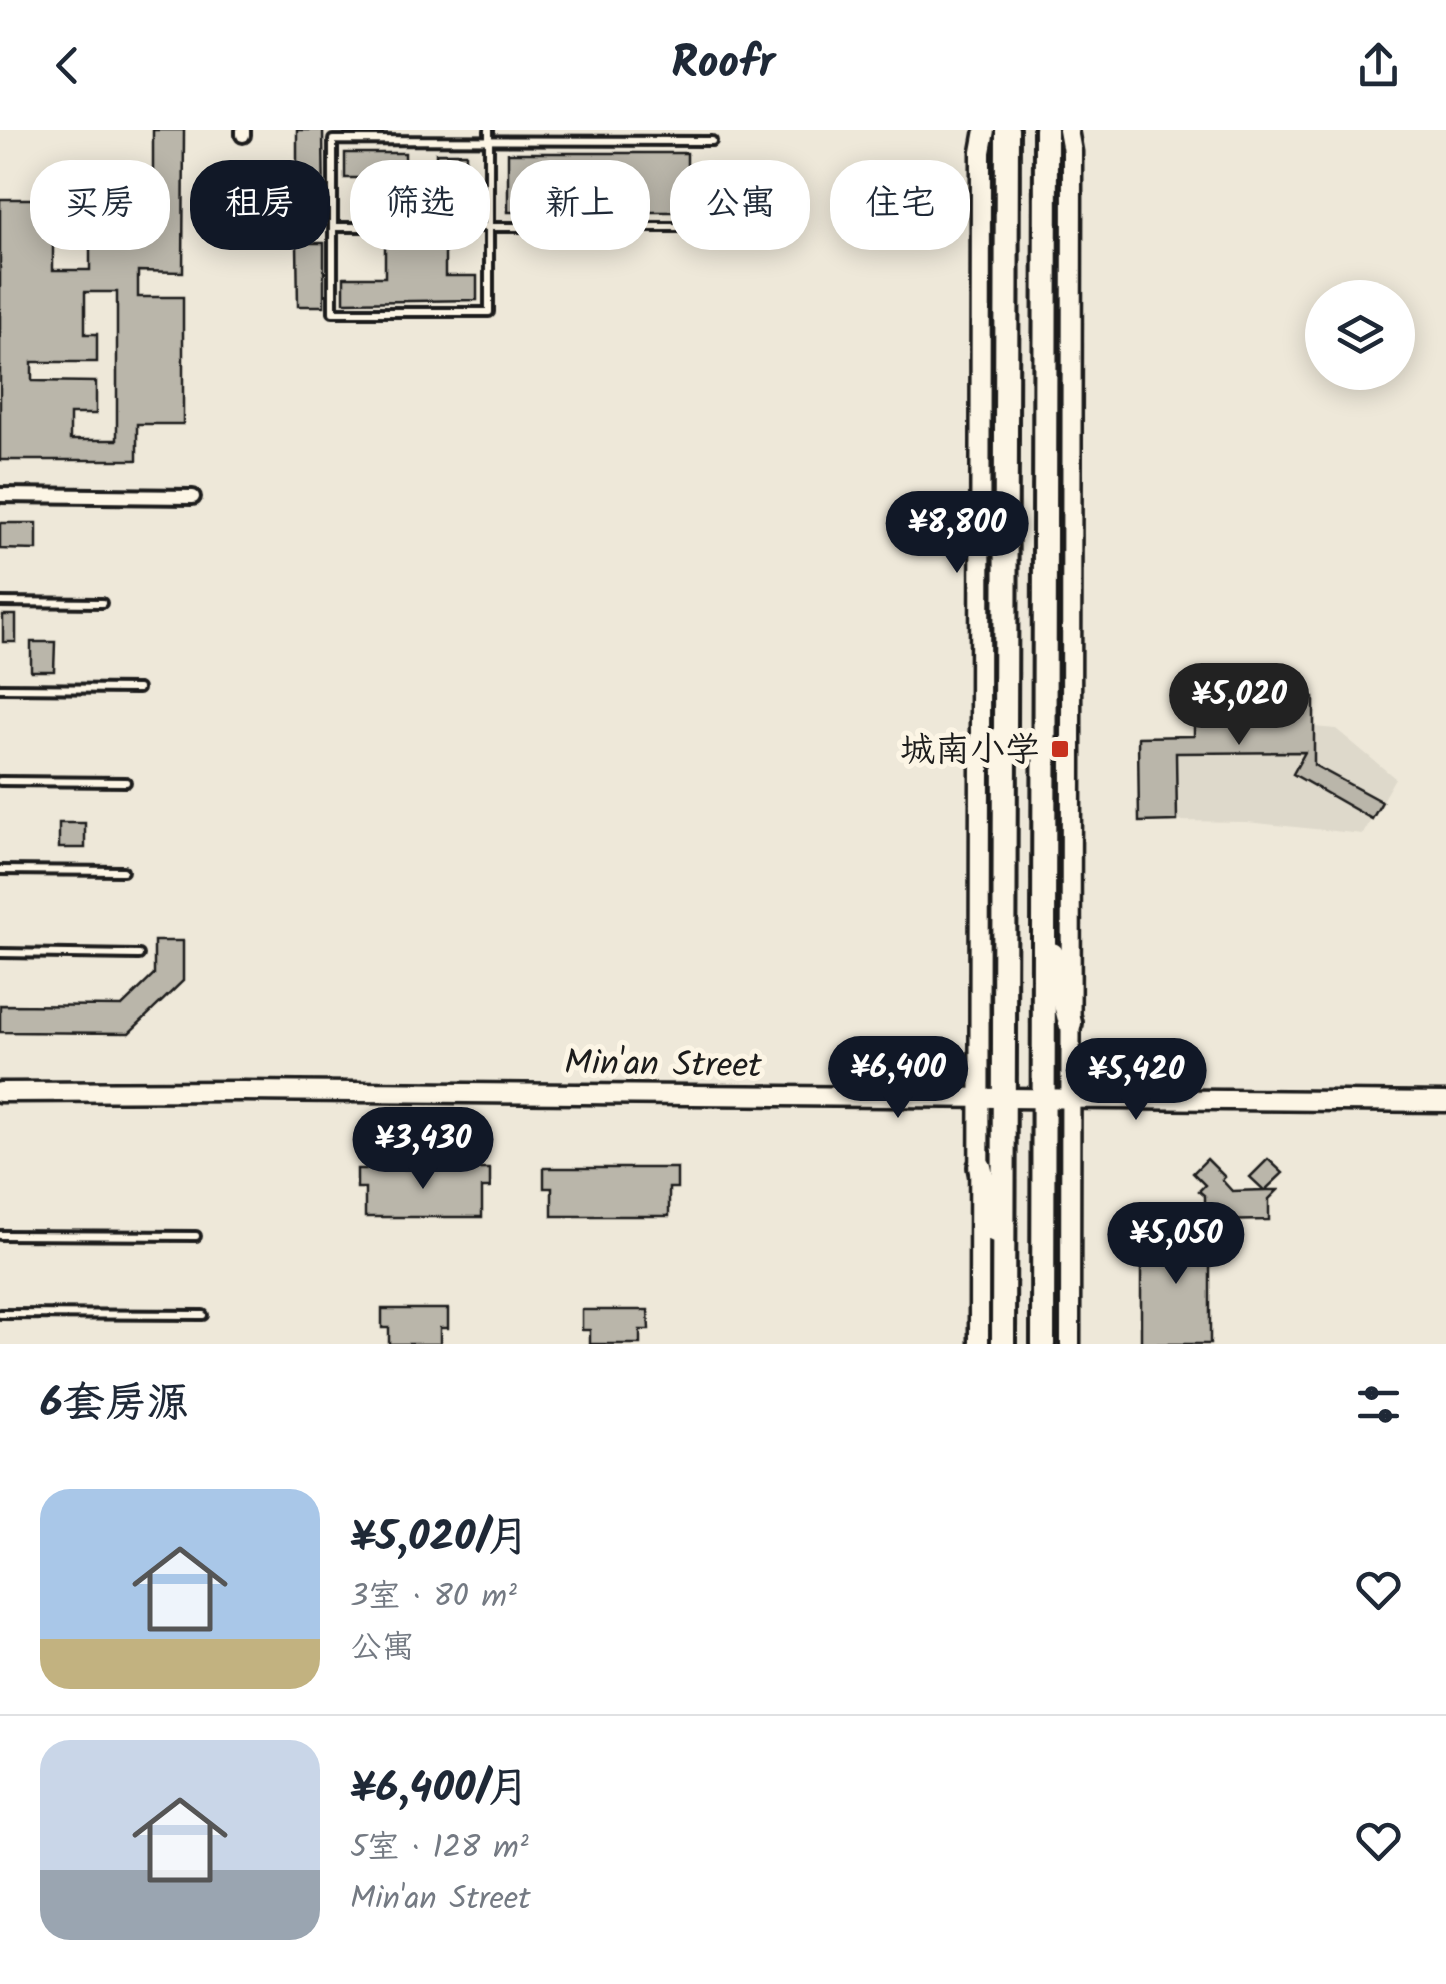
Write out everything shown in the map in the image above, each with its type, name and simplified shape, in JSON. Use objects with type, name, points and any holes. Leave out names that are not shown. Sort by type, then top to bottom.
[{"type":"highway","points":[[1003,1344],[1005,134]]},
{"type":"highway","points":[[1043,1344],[1047,134]]},
{"type":"highway","points":[[1044,923],[1070,1023]]},
{"type":"highway","points":[[980,1167],[1003,1266]]},
{"type":"street","points":[[979,1344],[981,172],[985,130]]},
{"type":"street","points":[[1068,130],[1072,152],[1070,1344]]},
{"type":"street","points":[[0,494],[194,497]]},
{"type":"street","name":"Min'an Street","points":[[0,1092],[1446,1102]]},
{"type":"lane","points":[[489,130],[489,160]]},
{"type":"lane","points":[[489,250],[489,312],[332,312],[332,140],[712,140]]},
{"type":"lane","points":[[332,227],[350,227]]},
{"type":"lane","points":[[490,227],[670,228]]},
{"type":"lane","points":[[0,602],[102,603]]},
{"type":"lane","points":[[0,688],[138,690]]},
{"type":"lane","points":[[0,781],[126,782]]},
{"type":"lane","points":[[0,870],[123,871]]},
{"type":"lane","points":[[0,954],[139,954]]},
{"type":"lane","points":[[0,1234],[196,1236]]},
{"type":"lane","points":[[0,1314],[203,1315]]},
{"type":"shaded area","points":[[1314,697],[1314,727],[1336,729],[1395,778],[1363,834],[1247,822],[1177,821],[1176,737],[1294,736]]},
{"type":"building","points":[[153,130],[184,130],[183,272],[138,271],[138,297],[183,297],[183,424],[137,424],[137,460],[0,460],[0,199],[30,199],[30,250],[53,250],[53,270],[90,270],[90,250],[170,250],[170,160],[153,160]],"holes":[[[85,292],[117,292],[117,440],[70,440],[70,414],[96,414],[96,382],[32,381],[32,362],[97,362],[97,334],[85,334]]]},
{"type":"building","points":[[297,130],[323,130],[323,160],[297,160]]},
{"type":"building","points":[[345,153],[405,153],[405,160],[350,160],[350,178],[345,178]]},
{"type":"building","points":[[436,153],[466,153],[466,160],[436,160]]},
{"type":"building","points":[[508,153],[687,153],[687,160],[670,160],[670,212],[650,212],[650,160],[510,160],[508,212]]},
{"type":"building","points":[[297,250],[324,250],[324,306],[298,306]]},
{"type":"building","points":[[385,250],[445,250],[445,276],[477,276],[477,300],[344,302],[344,277],[385,277]]},
{"type":"building","points":[[0,523],[37,523],[37,550],[0,549]]},
{"type":"building","points":[[3,615],[16,615],[16,642],[3,642]]},
{"type":"building","points":[[31,642],[55,642],[54,671],[31,671]]},
{"type":"building","points":[[1290,693],[1290,697],[1314,697],[1314,765],[1382,802],[1372,819],[1293,774],[1305,752],[1176,753],[1177,821],[1139,822],[1138,737],[1194,736],[1194,694]]},
{"type":"building","points":[[59,823],[85,823],[85,848],[59,848]]},
{"type":"building","points":[[154,941],[183,941],[183,981],[129,1033],[0,1032],[0,1005],[122,1006],[154,975]]},
{"type":"building","points":[[1207,1159],[1225,1177],[1222,1180],[1232,1191],[1264,1190],[1250,1177],[1268,1159],[1283,1173],[1265,1190],[1278,1190],[1269,1199],[1269,1220],[1205,1221],[1205,1196],[1199,1191],[1205,1185],[1193,1173]]},
{"type":"building","points":[[544,1168],[677,1168],[677,1188],[669,1188],[669,1216],[552,1216],[552,1188],[544,1188]]},
{"type":"building","points":[[357,1169],[490,1169],[490,1188],[482,1188],[482,1217],[365,1217],[365,1188],[357,1188]]},
{"type":"building","points":[[1152,1227],[1210,1227],[1210,1344],[1141,1344],[1141,1242],[1152,1242]]},
{"type":"building","points":[[382,1309],[448,1309],[448,1328],[440,1328],[440,1344],[389,1344],[389,1328],[382,1328]]},
{"type":"building","points":[[582,1310],[648,1310],[649,1330],[640,1330],[640,1344],[590,1344],[590,1330],[582,1330]]},
{"type":"place","name":"城南小学","points":[[1060,749]]}]
